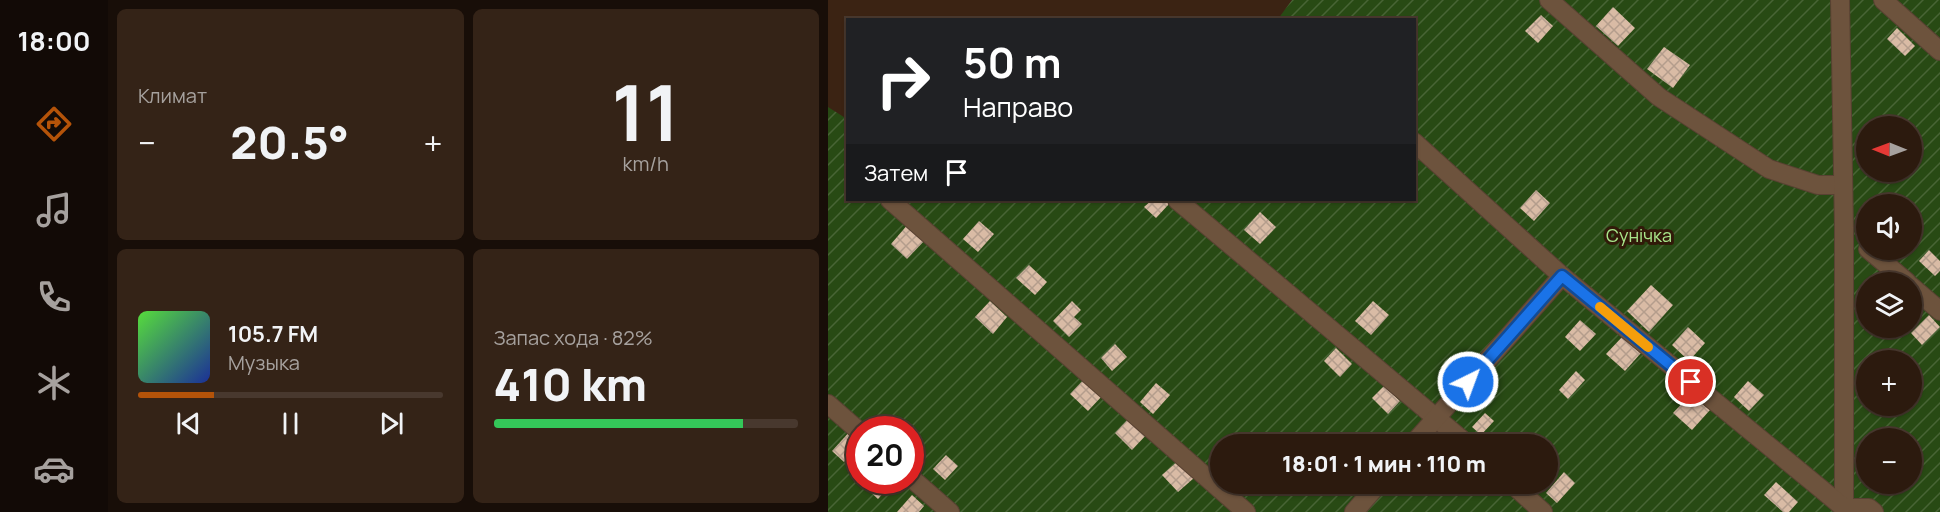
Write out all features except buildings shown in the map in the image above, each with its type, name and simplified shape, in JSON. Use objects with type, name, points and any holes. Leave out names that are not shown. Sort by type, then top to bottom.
[{"type":"street","points":[[1549,0],[1659,98],[1769,169],[1818,185],[1843,184]]},
{"type":"street","points":[[1840,0],[1844,228],[1844,510]]},
{"type":"street","points":[[1883,0],[1940,51]]},
{"type":"street","points":[[1416,144],[1562,276],[1844,510],[1869,508],[1874,512]]},
{"type":"street","points":[[891,201],[1246,512]]},
{"type":"street","points":[[1178,201],[1456,434]]},
{"type":"street","points":[[1844,228],[1856,238]]},
{"type":"street","points":[[1881,260],[1895,272]]},
{"type":"street","points":[[1422,434],[1562,276]]},
{"type":"street","points":[[1922,295],[1940,311]]},
{"type":"street","points":[[828,404],[846,420]]},
{"type":"street","points":[[924,489],[950,512]]},
{"type":"street","points":[[1354,512],[1370,494]]},
{"type":"street","points":[[1523,494],[1543,512]]},
{"type":"green space","name":"Сунічка","points":[[1292,0],[1940,0],[1940,512],[828,512],[828,107],[846,118],[846,201],[1416,201],[1416,18],[1279,18]]},
{"type":"slow traffic","points":[[1600,307],[1648,347]]},
{"type":"route","points":[[1468,382],[1562,276],[1691,382]]}]
